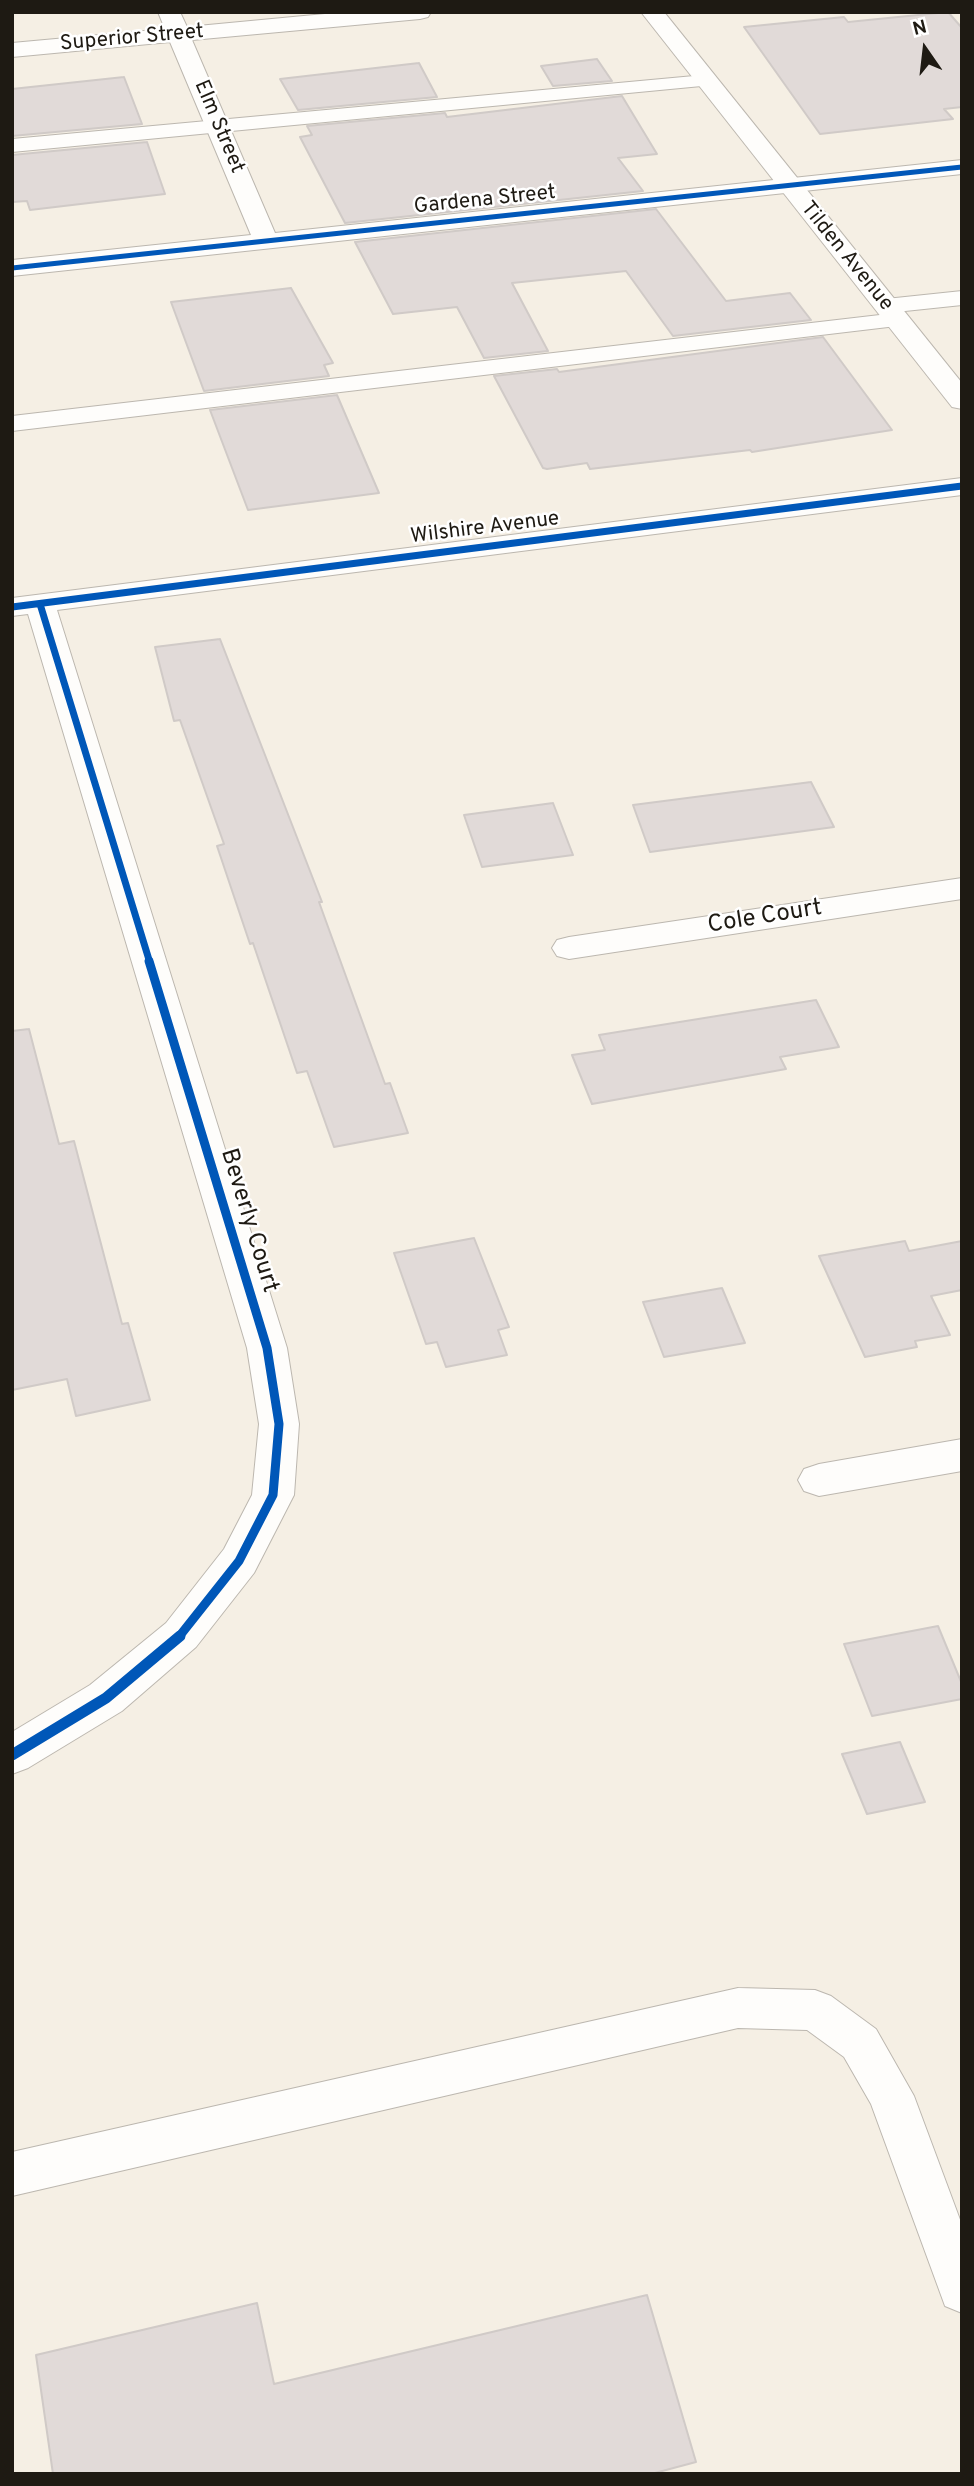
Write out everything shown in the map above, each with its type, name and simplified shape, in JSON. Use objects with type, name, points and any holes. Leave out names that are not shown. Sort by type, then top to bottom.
[{"type":"street","name":"Elm Street","points":[[169,12],[266,242]]},
{"type":"street","name":"Superior Street","points":[[12,50],[420,12]]},
{"type":"street","name":"Tilden Avenue","points":[[652,12],[962,401]]},
{"type":"street","name":"Gardena Street","points":[[12,268],[962,167]]},
{"type":"street","name":"Wilshire Avenue","points":[[26,606],[962,486]]},
{"type":"street","name":"Beverly Court","points":[[12,1755],[106,1698],[181,1635],[239,1561],[274,1495],[279,1424],[267,1348],[26,606]]},
{"type":"street","name":"Cole Court","points":[[569,948],[962,888]]},
{"type":"street","points":[[819,1480],[962,1455]]},
{"type":"lane","points":[[12,146],[705,81]]},
{"type":"lane","points":[[12,424],[892,313],[962,298]]},
{"type":"lane","points":[[12,2174],[738,2008],[815,2010],[860,2043],[891,2096],[962,2290]]},
{"type":"building","points":[[948,12],[962,28],[962,107],[944,109],[953,119],[820,134],[744,27],[844,17],[848,22]]},
{"type":"building","points":[[597,59],[612,81],[553,86],[541,66]]},
{"type":"building","points":[[419,63],[437,97],[298,110],[280,79]]},
{"type":"building","points":[[124,77],[142,124],[12,136],[12,89]]},
{"type":"building","points":[[622,96],[657,154],[618,158],[643,191],[345,223],[300,137],[312,135],[307,126],[445,113],[447,117]]},
{"type":"building","points":[[147,142],[165,194],[30,210],[27,201],[12,202],[12,155]]},
{"type":"building","points":[[656,209],[726,301],[790,293],[811,320],[673,336],[626,271],[512,283],[548,351],[484,358],[457,307],[393,314],[355,242]]},
{"type":"building","points":[[291,288],[333,363],[324,365],[329,376],[204,391],[171,302]]},
{"type":"building","points":[[823,337],[892,430],[752,452],[750,450],[590,469],[587,463],[547,469],[543,468],[494,376],[557,369],[559,372]]},
{"type":"building","points":[[337,395],[379,493],[248,510],[210,410]]},
{"type":"building","points":[[220,639],[322,902],[319,902],[385,1084],[390,1083],[408,1133],[334,1147],[307,1071],[297,1073],[217,846],[224,844],[180,720],[174,721],[155,647]]},
{"type":"building","points":[[811,782],[834,827],[650,852],[633,805]]},
{"type":"building","points":[[553,803],[573,855],[482,867],[464,815]]},
{"type":"building","points":[[816,1000],[839,1047],[780,1057],[786,1069],[592,1104],[572,1055],[605,1050],[599,1035]]},
{"type":"building","points":[[29,1029],[59,1144],[74,1141],[122,1324],[128,1323],[150,1400],[76,1416],[67,1379],[12,1390],[12,1031]]},
{"type":"building","points":[[474,1238],[509,1327],[498,1330],[507,1355],[446,1367],[437,1342],[426,1344],[394,1253]]},
{"type":"building","points":[[905,1241],[909,1251],[962,1241],[962,1290],[931,1296],[950,1335],[915,1341],[917,1347],[865,1357],[819,1256]]},
{"type":"building","points":[[722,1288],[745,1343],[664,1357],[643,1302]]},
{"type":"building","points":[[938,1626],[962,1684],[962,1699],[872,1716],[844,1644]]},
{"type":"building","points":[[900,1742],[925,1802],[867,1814],[842,1754]]},
{"type":"building","points":[[647,2295],[696,2462],[651,2474],[53,2474],[36,2355],[257,2303],[274,2384]]},
{"type":"cycle path","points":[[12,268],[962,167]]},
{"type":"cycle path","points":[[12,607],[962,486]]},
{"type":"cycle path","points":[[12,1755],[106,1698],[181,1635],[239,1561],[273,1495],[279,1424],[267,1348],[40,604]]}]
